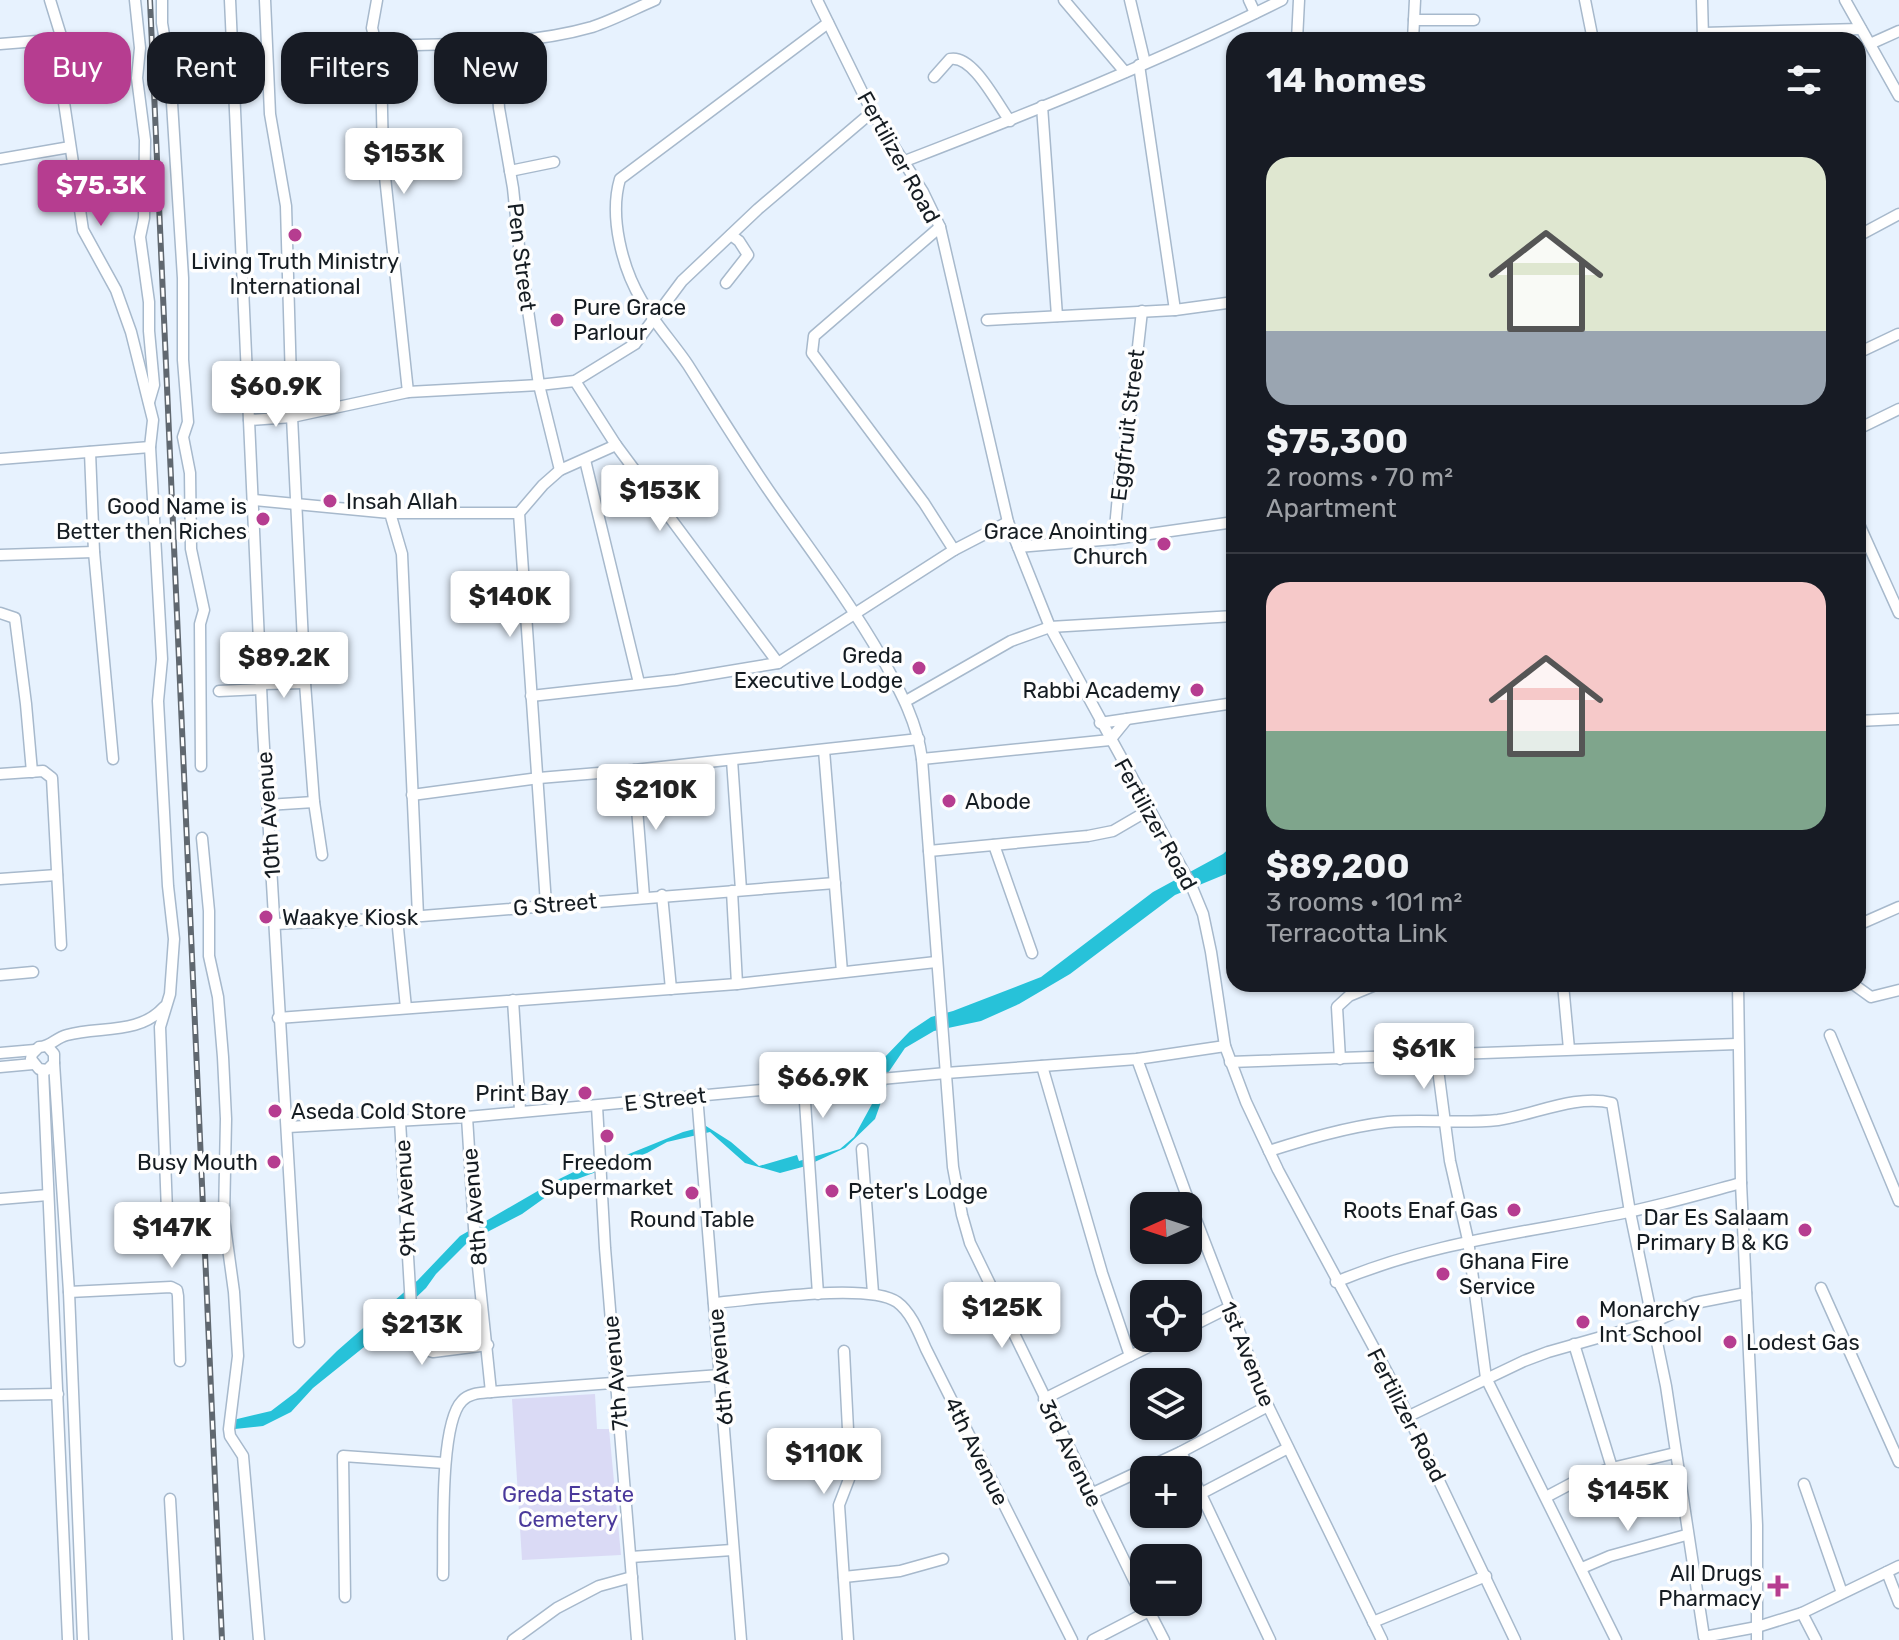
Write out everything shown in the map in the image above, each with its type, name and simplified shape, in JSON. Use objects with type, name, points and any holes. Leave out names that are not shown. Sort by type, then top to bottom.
[{"type":"street","points":[[50,0],[60,32]]},
{"type":"street","points":[[135,0],[140,48],[137,78],[145,140],[141,255],[147,276],[154,385],[149,402]]},
{"type":"street","points":[[162,0],[162,23],[170,71],[183,278],[183,360],[188,422],[183,437],[190,473],[191,549],[204,610],[200,624],[201,766]]},
{"type":"street","name":"10th Avenue","points":[[230,0],[267,805],[299,1342]]},
{"type":"street","points":[[265,0],[270,114],[286,206],[292,417],[305,683],[314,802],[322,855]]},
{"type":"street","points":[[373,32],[377,0]]},
{"type":"street","points":[[547,37],[593,27],[655,0]]},
{"type":"street","name":"Fertilizer Road","points":[[817,0],[872,112],[905,161],[940,227],[1008,522],[1050,627],[1191,885],[1203,914],[1230,1062],[1269,1151],[1409,1416],[1515,1640]]},
{"type":"street","points":[[1064,0],[1125,72]]},
{"type":"street","points":[[1130,0],[1142,64],[1175,310]]},
{"type":"street","points":[[1249,0],[1255,13]]},
{"type":"street","points":[[905,161],[1125,72],[1282,0]]},
{"type":"street","points":[[1297,32],[1299,0]]},
{"type":"street","points":[[1413,32],[1415,0]]},
{"type":"street","points":[[1585,0],[1591,32]]},
{"type":"street","points":[[1702,0],[1703,32]]},
{"type":"street","points":[[1845,0],[1863,32]]},
{"type":"street","points":[[1414,20],[1474,20]]},
{"type":"street","name":"3rd Avenue","points":[[828,23],[620,179],[617,191],[618,227],[628,273],[643,303],[772,496],[855,611],[906,701],[919,739],[922,759],[953,1167],[962,1215],[970,1243],[1130,1573]]},
{"type":"street","points":[[1802,32],[1861,29]]},
{"type":"street","points":[[1870,44],[1899,31]]},
{"type":"street","points":[[1866,37],[1899,96]]},
{"type":"street","points":[[0,44],[24,42]]},
{"type":"street","points":[[934,77],[950,59],[961,59],[976,71],[1010,121]]},
{"type":"street","points":[[64,104],[83,230],[116,290],[131,332],[153,420],[150,447],[162,659],[158,701],[168,886],[174,939],[170,994],[160,1027],[168,1238]]},
{"type":"street","points":[[382,104],[383,158],[408,392]]},
{"type":"street","name":"Pen Street","points":[[499,104],[539,385],[560,470]]},
{"type":"street","points":[[1042,106],[1057,316]]},
{"type":"street","points":[[249,420],[292,417],[408,392],[575,381],[635,344],[682,281],[872,112]]},
{"type":"street","points":[[0,159],[70,147]]},
{"type":"street","points":[[510,171],[554,162]]},
{"type":"street","points":[[1866,232],[1899,214]]},
{"type":"street","points":[[940,227],[814,336],[811,344],[812,353],[924,503],[954,550]]},
{"type":"street","points":[[726,283],[748,255],[731,235]]},
{"type":"street","points":[[987,320],[1175,310],[1226,303]]},
{"type":"street","name":"Eggfruit Street","points":[[1114,539],[1142,311]]},
{"type":"street","points":[[1866,349],[1898,334]]},
{"type":"street","points":[[575,381],[616,445],[778,663]]},
{"type":"street","points":[[1866,425],[1899,409]]},
{"type":"street","points":[[546,904],[519,513],[560,470],[616,445]]},
{"type":"street","points":[[0,459],[150,447]]},
{"type":"street","points":[[90,452],[94,552],[113,759]]},
{"type":"street","points":[[585,460],[639,683]]},
{"type":"street","points":[[254,500],[390,513],[519,513]]},
{"type":"street","points":[[390,513],[402,554],[418,916]]},
{"type":"street","points":[[531,696],[716,674],[778,663],[954,550],[1008,522]]},
{"type":"street","points":[[1018,547],[1114,539],[1226,523]]},
{"type":"street","points":[[1866,540],[1899,613]]},
{"type":"street","points":[[0,555],[94,552]]},
{"type":"street","points":[[0,613],[15,618],[32,772]]},
{"type":"street","points":[[906,701],[1011,641],[1050,627],[1226,616]]},
{"type":"street","points":[[219,691],[305,683]]},
{"type":"street","points":[[1100,723],[1226,704]]},
{"type":"street","points":[[922,759],[1110,740],[1127,719]]},
{"type":"street","points":[[1866,721],[1899,720]]},
{"type":"street","points":[[412,795],[539,778],[919,739]]},
{"type":"street","points":[[824,750],[842,972]]},
{"type":"street","points":[[732,760],[737,984]]},
{"type":"street","points":[[634,770],[644,897]]},
{"type":"street","points":[[0,774],[43,771],[52,778],[61,945]]},
{"type":"street","points":[[267,805],[314,802]]},
{"type":"street","points":[[929,851],[1088,836],[1113,831],[1149,810]]},
{"type":"street","points":[[202,838],[209,911],[209,956],[218,997],[223,1057],[226,1119],[224,1219],[234,1292],[238,1356],[229,1429],[243,1456],[259,1640]]},
{"type":"street","points":[[994,845],[1032,953]]},
{"type":"street","points":[[0,879],[57,875]]},
{"type":"street","name":"G Street","points":[[275,924],[397,918],[835,883]]},
{"type":"street","points":[[662,895],[671,989]]},
{"type":"street","points":[[1866,921],[1899,907]]},
{"type":"street","points":[[397,918],[406,1008]]},
{"type":"street","points":[[278,1018],[737,984],[936,962]]},
{"type":"street","points":[[0,975],[33,972]]},
{"type":"street","points":[[1864,992],[1871,997],[1899,990]]},
{"type":"street","points":[[1340,1059],[1337,1007],[1359,992]]},
{"type":"street","points":[[1564,992],[1569,1049]]},
{"type":"street","points":[[1738,992],[1741,1183],[1757,1525],[1757,1640]]},
{"type":"street","points":[[513,1000],[520,1110]]},
{"type":"street","points":[[0,1053],[48,1047],[61,1037],[114,1031],[156,1017],[167,1005]]},
{"type":"street","points":[[1830,1035],[1895,1181],[1899,1201]]},
{"type":"street","points":[[1230,1062],[1737,1044]]},
{"type":"street","name":"E Street","points":[[288,1127],[597,1106],[946,1073],[1137,1059],[1225,1046]]},
{"type":"street","points":[[48,1047],[54,1054],[69,1292],[83,1640]]},
{"type":"street","points":[[35,1050],[31,1059],[38,1067],[48,1195],[68,1640]]},
{"type":"street","points":[[1436,1054],[1450,1161],[1468,1240],[1486,1378],[1616,1640]]},
{"type":"street","name":"1st Avenue","points":[[1137,1059],[1268,1406],[1382,1640]]},
{"type":"street","points":[[0,1067],[52,1067],[54,1063]]},
{"type":"street","points":[[1042,1066],[1102,1273],[1130,1356]]},
{"type":"street","points":[[804,1087],[818,1294]]},
{"type":"street","name":"6th Avenue","points":[[697,1095],[741,1640]]},
{"type":"street","points":[[1269,1151],[1318,1135],[1385,1123],[1499,1120],[1535,1110],[1610,1101],[1614,1106],[1630,1212],[1654,1322],[1700,1638],[1757,1627],[1802,1613],[1899,1566]]},
{"type":"street","name":"7th Avenue","points":[[597,1106],[637,1640]]},
{"type":"street","name":"8th Avenue","points":[[467,1117],[474,1228],[491,1392]]},
{"type":"street","name":"9th Avenue","points":[[400,1121],[411,1307],[419,1348],[488,1345]]},
{"type":"street","points":[[714,1303],[818,1294],[873,1293],[862,1149]]},
{"type":"street","points":[[1336,1282],[1375,1265],[1468,1240],[1630,1212],[1741,1183]]},
{"type":"street","points":[[0,1199],[48,1195]]},
{"type":"street","points":[[69,1292],[171,1287],[177,1290],[180,1361]]},
{"type":"street","points":[[1821,1288],[1899,1462]]},
{"type":"street","name":"4th Avenue","points":[[873,1293],[899,1303],[910,1316],[1072,1640]]},
{"type":"street","points":[[1409,1416],[1524,1361],[1654,1322],[1695,1303],[1746,1293]]},
{"type":"street","points":[[1202,1321],[1230,1307]]},
{"type":"street","points":[[1574,1344],[1612,1468]]},
{"type":"street","points":[[844,1351],[850,1469],[839,1505],[848,1640]]},
{"type":"street","points":[[1044,1399],[1138,1352]]},
{"type":"street","points":[[443,1575],[444,1463],[456,1409],[470,1395],[720,1375]]},
{"type":"street","points":[[0,1395],[58,1394]]},
{"type":"street","points":[[1091,1494],[1181,1452],[1268,1406]]},
{"type":"street","points":[[1270,1640],[1202,1493],[1288,1448]]},
{"type":"street","points":[[1181,1452],[1183,1456]]},
{"type":"street","points":[[1546,1497],[1578,1480],[1612,1468],[1675,1453]]},
{"type":"street","points":[[345,1597],[343,1456],[444,1463]]},
{"type":"street","points":[[1804,1484],[1842,1593]]},
{"type":"street","points":[[170,1499],[178,1640]]},
{"type":"street","points":[[1582,1568],[1621,1553],[1686,1535]]},
{"type":"street","points":[[631,1557],[732,1550]]},
{"type":"street","points":[[844,1577],[900,1571],[943,1559]]},
{"type":"street","points":[[1887,1572],[1899,1603]]},
{"type":"street","points":[[1373,1622],[1486,1576]]},
{"type":"street","points":[[513,1640],[557,1608],[599,1586],[632,1577]]},
{"type":"street","points":[[1802,1613],[1816,1640]]},
{"type":"street","points":[[1093,1640],[1130,1616]]},
{"type":"street","name":"3rd Avenue","points":[[1152,1616],[1164,1640]]},
{"type":"green space","name":"Greda Estate Cemetery","points":[[595,1394],[597,1429],[609,1429],[621,1555],[522,1560],[512,1399]]},
{"type":"water","points":[[1226,851],[1226,874],[1175,895],[1070,974],[1019,1004],[981,1021],[934,1031],[905,1048],[888,1073],[875,1119],[845,1148],[806,1166],[780,1173],[745,1163],[710,1132],[667,1142],[647,1153],[564,1184],[522,1214],[468,1242],[426,1288],[364,1347],[313,1388],[291,1412],[263,1426],[235,1429],[233,1420],[271,1411],[296,1392],[337,1351],[418,1280],[460,1236],[588,1165],[609,1162],[706,1126],[759,1166],[797,1155],[799,1161],[840,1149],[854,1137],[872,1104],[874,1076],[883,1059],[910,1031],[931,1017],[1041,977],[1153,892]]},
{"type":"railway","points":[[150,0],[222,1640]]},
{"type":"place","name":"Living Truth Ministry International","points":[[295,235]]},
{"type":"place","name":"Pure Grace Parlour","points":[[557,320]]},
{"type":"place","name":"Insah Allah","points":[[330,501]]},
{"type":"place","name":"Good Name is Better then Riches","points":[[263,519]]},
{"type":"place","name":"Grace Anointing Church","points":[[1164,544]]},
{"type":"place","name":"Greda Executive Lodge","points":[[919,668]]},
{"type":"place","name":"Rabbi Academy","points":[[1197,690]]},
{"type":"place","name":"Abode","points":[[949,801]]},
{"type":"place","name":"Waakye Kiosk","points":[[266,917]]},
{"type":"place","name":"Print Bay","points":[[585,1093]]},
{"type":"place","name":"Aseda Cold Store","points":[[275,1111]]},
{"type":"place","name":"Freedom Supermarket","points":[[607,1136]]},
{"type":"place","name":"Busy Mouth","points":[[274,1162]]},
{"type":"place","name":"Peter's Lodge","points":[[832,1191]]},
{"type":"place","name":"Round Table","points":[[692,1193]]},
{"type":"place","name":"Roots Enaf Gas","points":[[1514,1210]]},
{"type":"place","name":"Dar Es Salaam Primary B & KG","points":[[1805,1230]]},
{"type":"place","name":"Ghana Fire Service","points":[[1443,1274]]},
{"type":"place","name":"Monarchy Int School","points":[[1583,1322]]},
{"type":"place","name":"Lodest Gas","points":[[1730,1342]]},
{"type":"place","name":"All Drugs Pharmacy","points":[[1778,1586]]}]
